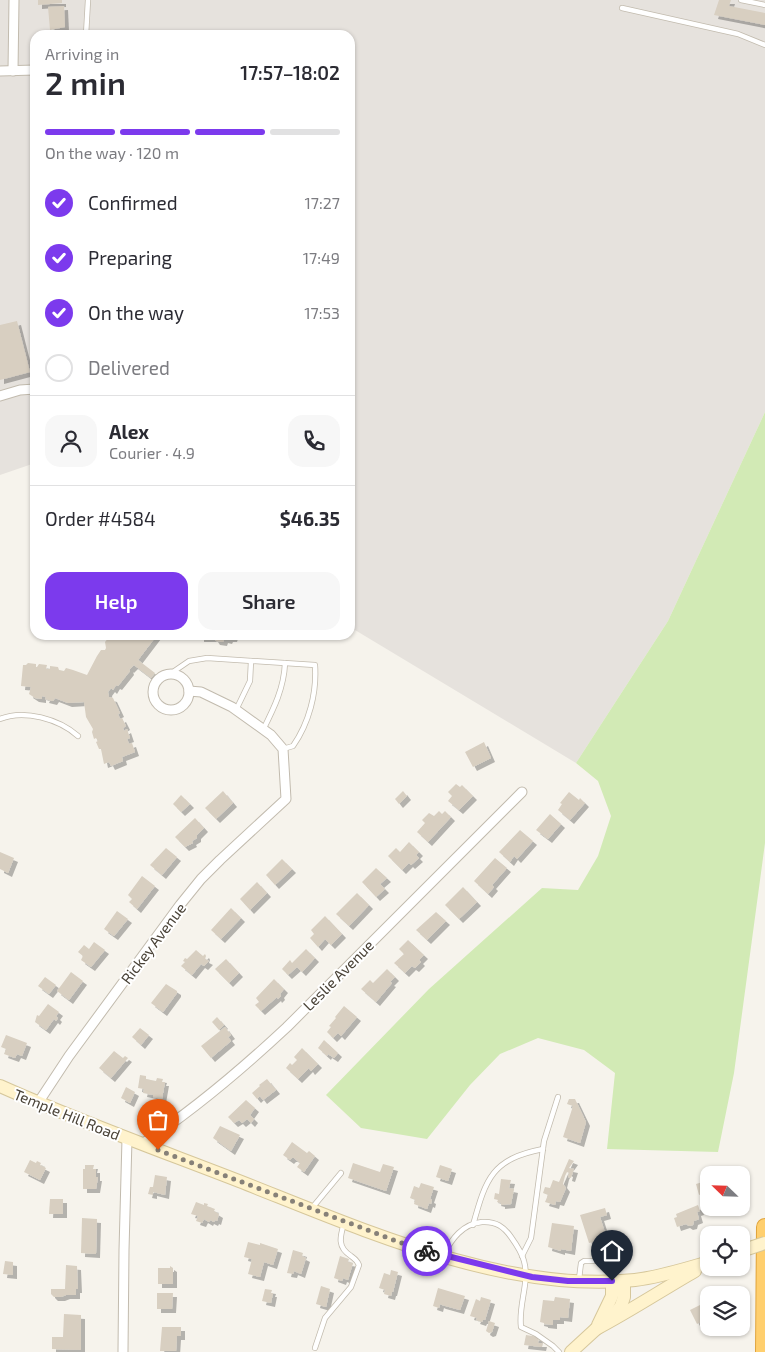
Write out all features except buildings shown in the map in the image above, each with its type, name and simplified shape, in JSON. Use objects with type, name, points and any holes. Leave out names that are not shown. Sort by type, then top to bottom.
[{"type":"highway","points":[[764,1352],[765,1226]]},
{"type":"main road","name":"Temple Hill Road","points":[[0,1086],[38,1103],[344,1222],[412,1247],[443,1255],[525,1275],[579,1281],[618,1281],[661,1276],[700,1265]]},
{"type":"main road","points":[[750,1248],[765,1243]]},
{"type":"main road","points":[[596,1329],[700,1268]]},
{"type":"main road","points":[[571,1352],[614,1315],[620,1306],[624,1297],[618,1281]]},
{"type":"street","points":[[13,71],[14,0]]},
{"type":"street","points":[[0,71],[30,70]]},
{"type":"street","points":[[0,396],[20,390],[30,389]]},
{"type":"street","points":[[170,674],[177,675],[183,679],[188,684],[190,691],[185,704],[172,710],[160,706],[155,700],[154,686],[164,676],[170,674]]},
{"type":"street","points":[[190,691],[202,692],[236,710],[271,735],[283,749]]},
{"type":"street","name":"Rickey Avenue","points":[[38,1103],[69,1056],[180,905],[214,867],[286,799],[283,749]]},
{"type":"street","name":"Leslie Avenue","points":[[142,1144],[162,1131],[256,1056],[522,792]]},
{"type":"street","points":[[123,1352],[127,1138]]},
{"type":"lane","points":[[86,30],[88,0]]},
{"type":"lane","points":[[741,0],[765,5]]},
{"type":"lane","points":[[622,8],[738,34],[765,45]]},
{"type":"lane","points":[[170,674],[189,661],[207,658],[315,665],[314,693],[303,732],[293,746],[283,749]]},
{"type":"lane","points":[[236,710],[250,681],[250,661]]},
{"type":"lane","points":[[263,730],[279,696],[284,675],[284,663]]},
{"type":"lane","points":[[0,719],[9,715],[49,719],[69,728],[78,736]]},
{"type":"lane","points":[[522,1256],[531,1238],[544,1141],[558,1097]]},
{"type":"lane","points":[[473,1225],[491,1177],[502,1164],[522,1154],[543,1149]]},
{"type":"lane","points":[[311,1209],[341,1173]]},
{"type":"lane","points":[[315,1348],[325,1318],[351,1287],[359,1265],[357,1260],[341,1246],[340,1240],[344,1222]]},
{"type":"lane","points":[[443,1255],[453,1238],[464,1229],[481,1222],[492,1222],[501,1225],[516,1244],[524,1261],[525,1275],[521,1327],[536,1334],[559,1352]]},
{"type":"lane","points":[[579,1281],[581,1263],[584,1261],[606,1261],[618,1281]]},
{"type":"shaded area","points":[[0,0],[765,0],[765,412],[668,621],[576,763],[355,630],[355,30],[30,30],[30,465],[0,475]]},
{"type":"green space","points":[[765,412],[765,843],[734,1073],[718,1152],[607,1149],[615,1073],[584,1050],[538,1038],[500,1054],[470,1085],[427,1139],[361,1128],[326,1095],[429,989],[542,888],[578,890],[598,856],[611,816],[598,781],[576,763],[668,621]]},
{"type":"way so far","points":[[158,1150],[294,1203],[427,1251]]},
{"type":"route","points":[[427,1251],[532,1277],[568,1281],[612,1281]]}]
